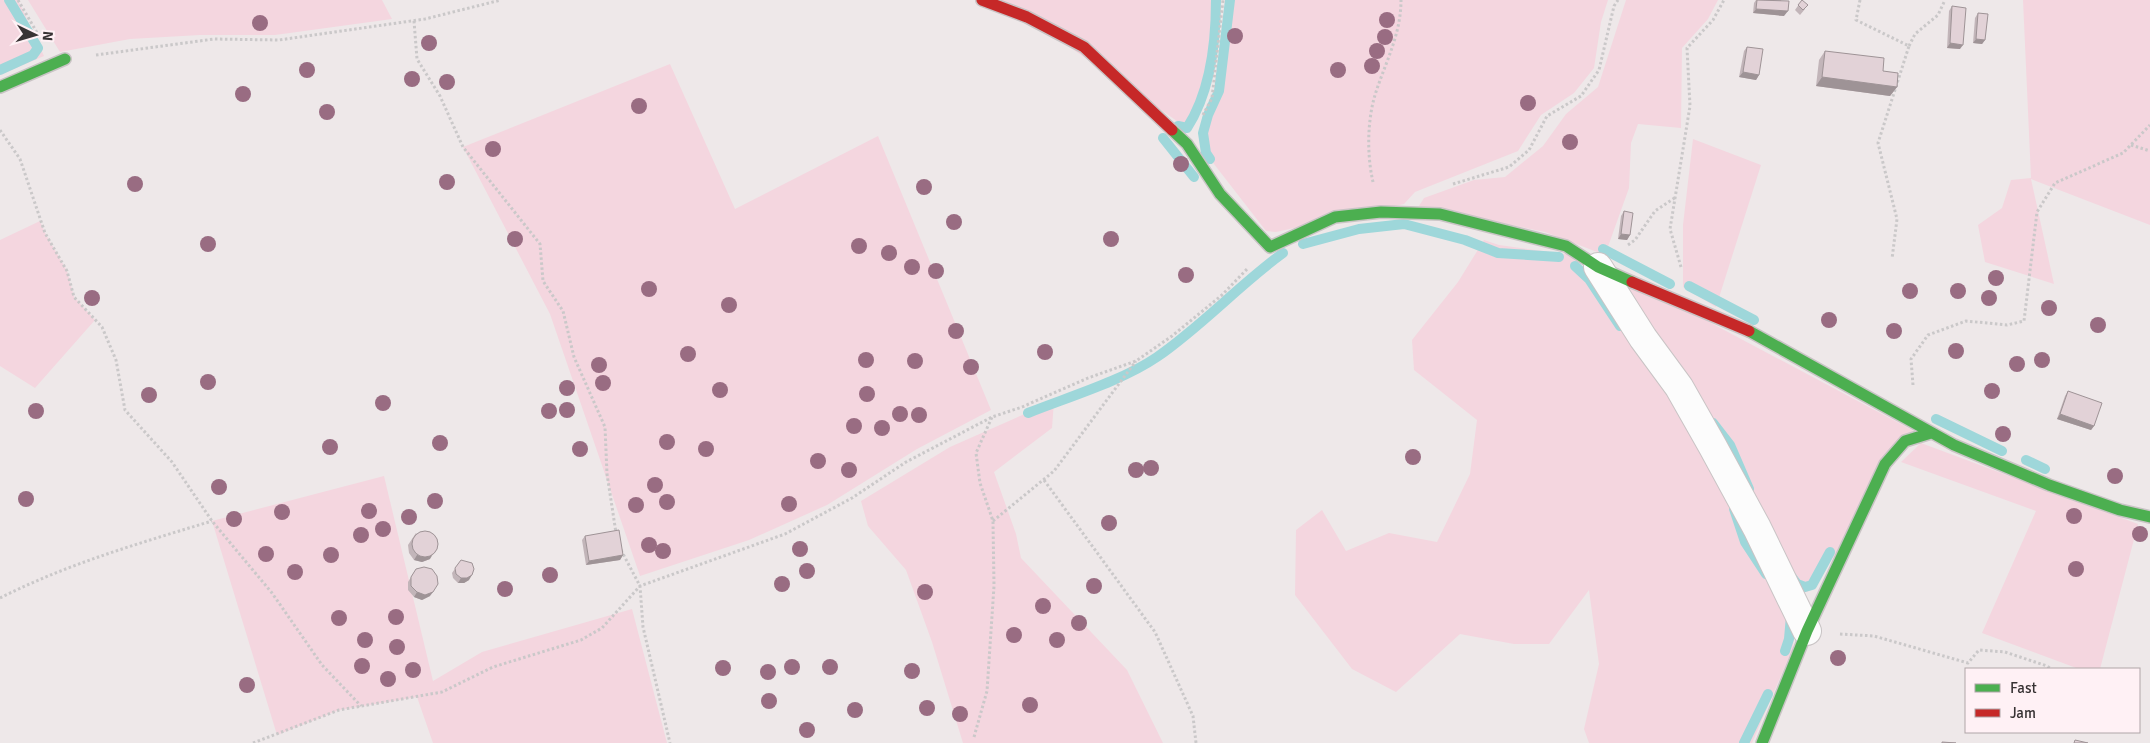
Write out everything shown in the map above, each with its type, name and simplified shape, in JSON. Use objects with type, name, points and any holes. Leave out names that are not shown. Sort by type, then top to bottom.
[{"type":"street","points":[[982,0],[1027,17],[1084,47],[1186,144],[1220,194],[1270,247],[1335,217],[1381,212],[1440,214],[1566,246],[1598,267],[1755,334],[1954,445],[2049,485],[2120,510],[2150,517]]},
{"type":"street","points":[[0,87],[65,59]]},
{"type":"street","points":[[1598,267],[1643,338],[1679,387],[1757,528],[1807,631]]},
{"type":"street","points":[[1762,743],[1807,631],[1885,464],[1905,441],[1931,433]]},
{"type":"path","points":[[18,0],[36,33],[65,59],[214,39],[279,40],[414,21],[501,0]]},
{"type":"path","points":[[1186,144],[1212,98],[1223,0]]},
{"type":"path","points":[[1381,212],[1372,176],[1369,133],[1375,96],[1401,21],[1401,0]]},
{"type":"path","points":[[1448,186],[1509,167],[1529,150],[1548,116],[1581,96],[1599,70],[1614,6],[1618,0]]},
{"type":"path","points":[[1678,300],[1682,263],[1670,230],[1690,106],[1687,48],[1712,20],[1724,0]]},
{"type":"path","points":[[1860,0],[1856,20],[1909,46]]},
{"type":"path","points":[[1892,259],[1896,219],[1878,143],[1909,46],[1915,34],[1938,15],[1945,0]]},
{"type":"path","points":[[414,21],[417,59],[440,96],[463,147],[540,244],[543,281],[563,311],[574,357],[604,427],[607,474],[617,535]]},
{"type":"path","points":[[1916,425],[1911,359],[1928,335],[1966,321],[2007,325],[2024,321],[2037,212],[2055,183],[2123,152],[2150,125]]},
{"type":"path","points":[[0,130],[20,159],[44,233],[67,271],[74,297],[102,327],[116,360],[125,410],[172,462],[212,521],[272,593],[322,665],[362,707]]},
{"type":"path","points":[[2130,145],[2150,152]]},
{"type":"path","points":[[1628,246],[1635,240],[1655,211],[1676,196]]},
{"type":"path","points":[[253,743],[339,710],[442,692],[493,667],[581,640],[602,628],[640,586],[785,534],[852,498],[906,462],[992,417],[1022,408],[1088,378],[1136,361],[1172,336],[1222,295],[1270,247]]},
{"type":"path","points":[[993,522],[1044,480],[1060,464],[1136,361]]},
{"type":"path","points":[[974,738],[987,691],[994,586],[993,522],[980,483],[976,453],[992,417]]},
{"type":"path","points":[[1044,480],[1155,632],[1193,716],[1196,743]]},
{"type":"path","points":[[0,598],[28,584],[115,551],[212,521]]},
{"type":"path","points":[[618,544],[640,586],[643,627],[670,743]]},
{"type":"path","points":[[1807,631],[1874,636],[1968,663],[1978,650],[2005,652],[2050,668]]},
{"type":"shaded area","points":[[0,0],[18,0],[44,56],[0,75]]},
{"type":"shaded area","points":[[28,0],[382,0],[392,19],[275,35],[200,35],[130,39],[60,52]]},
{"type":"shaded area","points":[[1001,0],[1219,0],[1214,67],[1205,100],[1190,130]]},
{"type":"shaded area","points":[[1227,0],[1608,0],[1601,22],[1594,68],[1574,93],[1541,115],[1518,151],[1415,192],[1404,204],[1276,232],[1266,231],[1207,155],[1200,136],[1219,91]]},
{"type":"shaded area","points":[[1626,0],[1718,0],[1708,19],[1682,48],[1681,128],[1638,124],[1631,143],[1629,188],[1605,255],[1545,232],[1419,206],[1424,198],[1474,180],[1505,177],[1543,146],[1566,114],[1598,87]]},
{"type":"shaded area","points":[[2023,0],[2150,0],[2150,225],[2031,179],[2054,284],[1985,262],[1978,225],[2002,208],[2011,180],[2031,178]]},
{"type":"shaded area","points":[[670,64],[735,209],[878,136],[991,410],[917,449],[827,505],[749,540],[640,576],[550,314],[463,147]]},
{"type":"shaded area","points":[[1693,139],[1761,165],[1716,307],[1683,287],[1683,225]]},
{"type":"shaded area","points":[[40,221],[67,271],[74,297],[95,320],[35,388],[0,366],[0,240]]},
{"type":"shaded area","points":[[1484,240],[1499,245],[1572,255],[1672,388],[1795,617],[1793,648],[1752,743],[1589,743],[1584,729],[1599,664],[1589,590],[1549,644],[1514,644],[1460,634],[1396,692],[1352,669],[1295,595],[1296,530],[1322,510],[1346,551],[1389,533],[1437,542],[1470,474],[1477,420],[1414,370],[1412,340],[1458,282]]},
{"type":"shaded area","points":[[1609,278],[1681,307],[1914,431],[1815,586],[1807,592],[1797,589]]},
{"type":"shaded area","points":[[1054,401],[1052,428],[994,472],[1016,534],[1021,558],[1127,670],[1163,743],[963,743],[932,642],[906,570],[868,526],[861,501],[950,447]]},
{"type":"shaded area","points":[[1921,443],[2138,524],[2100,668],[2076,668],[1982,633],[2036,511],[1901,462]]},
{"type":"shaded area","points":[[384,476],[433,681],[482,652],[632,609],[667,743],[433,743],[417,697],[339,710],[277,735],[212,521]]},
{"type":"building","points":[[1757,0],[1789,1],[1788,11],[1756,9]]},
{"type":"building","points":[[1802,0],[1808,5],[1803,10],[1798,5]]},
{"type":"building","points":[[1952,6],[1966,8],[1963,45],[1950,43]]},
{"type":"building","points":[[1978,13],[1988,14],[1985,40],[1976,39]]},
{"type":"building","points":[[1747,47],[1763,49],[1759,75],[1743,72]]},
{"type":"building","points":[[1825,51],[1884,58],[1883,71],[1898,73],[1897,87],[1822,77]]},
{"type":"building","points":[[1624,211],[1633,213],[1630,235],[1621,234]]},
{"type":"building","points":[[2068,391],[2102,403],[2094,426],[2060,414]]},
{"type":"building","points":[[619,530],[623,555],[589,561],[585,536]]},
{"type":"building","points":[[425,531],[435,534],[438,544],[435,554],[425,557],[415,554],[412,544],[415,534]]},
{"type":"building","points":[[461,560],[472,563],[474,569],[472,575],[467,578],[461,578],[456,574],[455,568]]},
{"type":"building","points":[[424,567],[432,569],[437,576],[438,584],[433,592],[425,595],[417,592],[411,586],[411,577],[416,569]]},
{"type":"building","points":[[2075,740],[2088,743],[2074,743]]},
{"type":"waterway","points":[[0,70],[33,55],[38,48],[9,0]]},
{"type":"waterway","points":[[1178,126],[1187,128],[1195,114],[1207,83],[1215,33],[1216,0]]},
{"type":"waterway","points":[[1210,159],[1206,153],[1203,133],[1208,115],[1219,91],[1230,0]]},
{"type":"waterway","points":[[1163,138],[1194,177]]},
{"type":"waterway","points":[[1303,244],[1359,229],[1404,224],[1465,240],[1498,253],[1559,257]]},
{"type":"waterway","points":[[1603,249],[1670,284]]},
{"type":"waterway","points":[[1028,413],[1094,388],[1143,366],[1174,345],[1251,278],[1283,253]]},
{"type":"waterway","points":[[1575,266],[1589,279],[1620,326]]},
{"type":"waterway","points":[[1689,286],[1754,320]]},
{"type":"waterway","points":[[1936,419],[2002,451]]},
{"type":"waterway","points":[[1713,423],[1730,445],[1749,489]]},
{"type":"waterway","points":[[2026,460],[2045,469]]},
{"type":"waterway","points":[[1734,509],[1745,542],[1766,574]]},
{"type":"waterway","points":[[1791,576],[1797,584],[1805,587],[1812,585],[1830,552]]},
{"type":"waterway","points":[[1785,651],[1789,639],[1791,616]]},
{"type":"waterway","points":[[1744,743],[1768,694]]},
{"type":"traffic: fast","points":[[0,87],[65,59]]},
{"type":"traffic: fast","points":[[1172,130],[1187,144],[1220,194],[1270,247],[1335,217],[1381,212],[1440,214],[1566,246],[1598,267],[1632,282]]},
{"type":"traffic: fast","points":[[1749,331],[1954,445],[2049,485],[2120,510],[2150,517]]},
{"type":"traffic: fast","points":[[1762,743],[1807,631],[1885,464],[1905,441],[1931,433]]},
{"type":"traffic: jam","points":[[982,0],[1027,17],[1084,47],[1172,130]]},
{"type":"traffic: jam","points":[[1632,282],[1749,331]]}]
